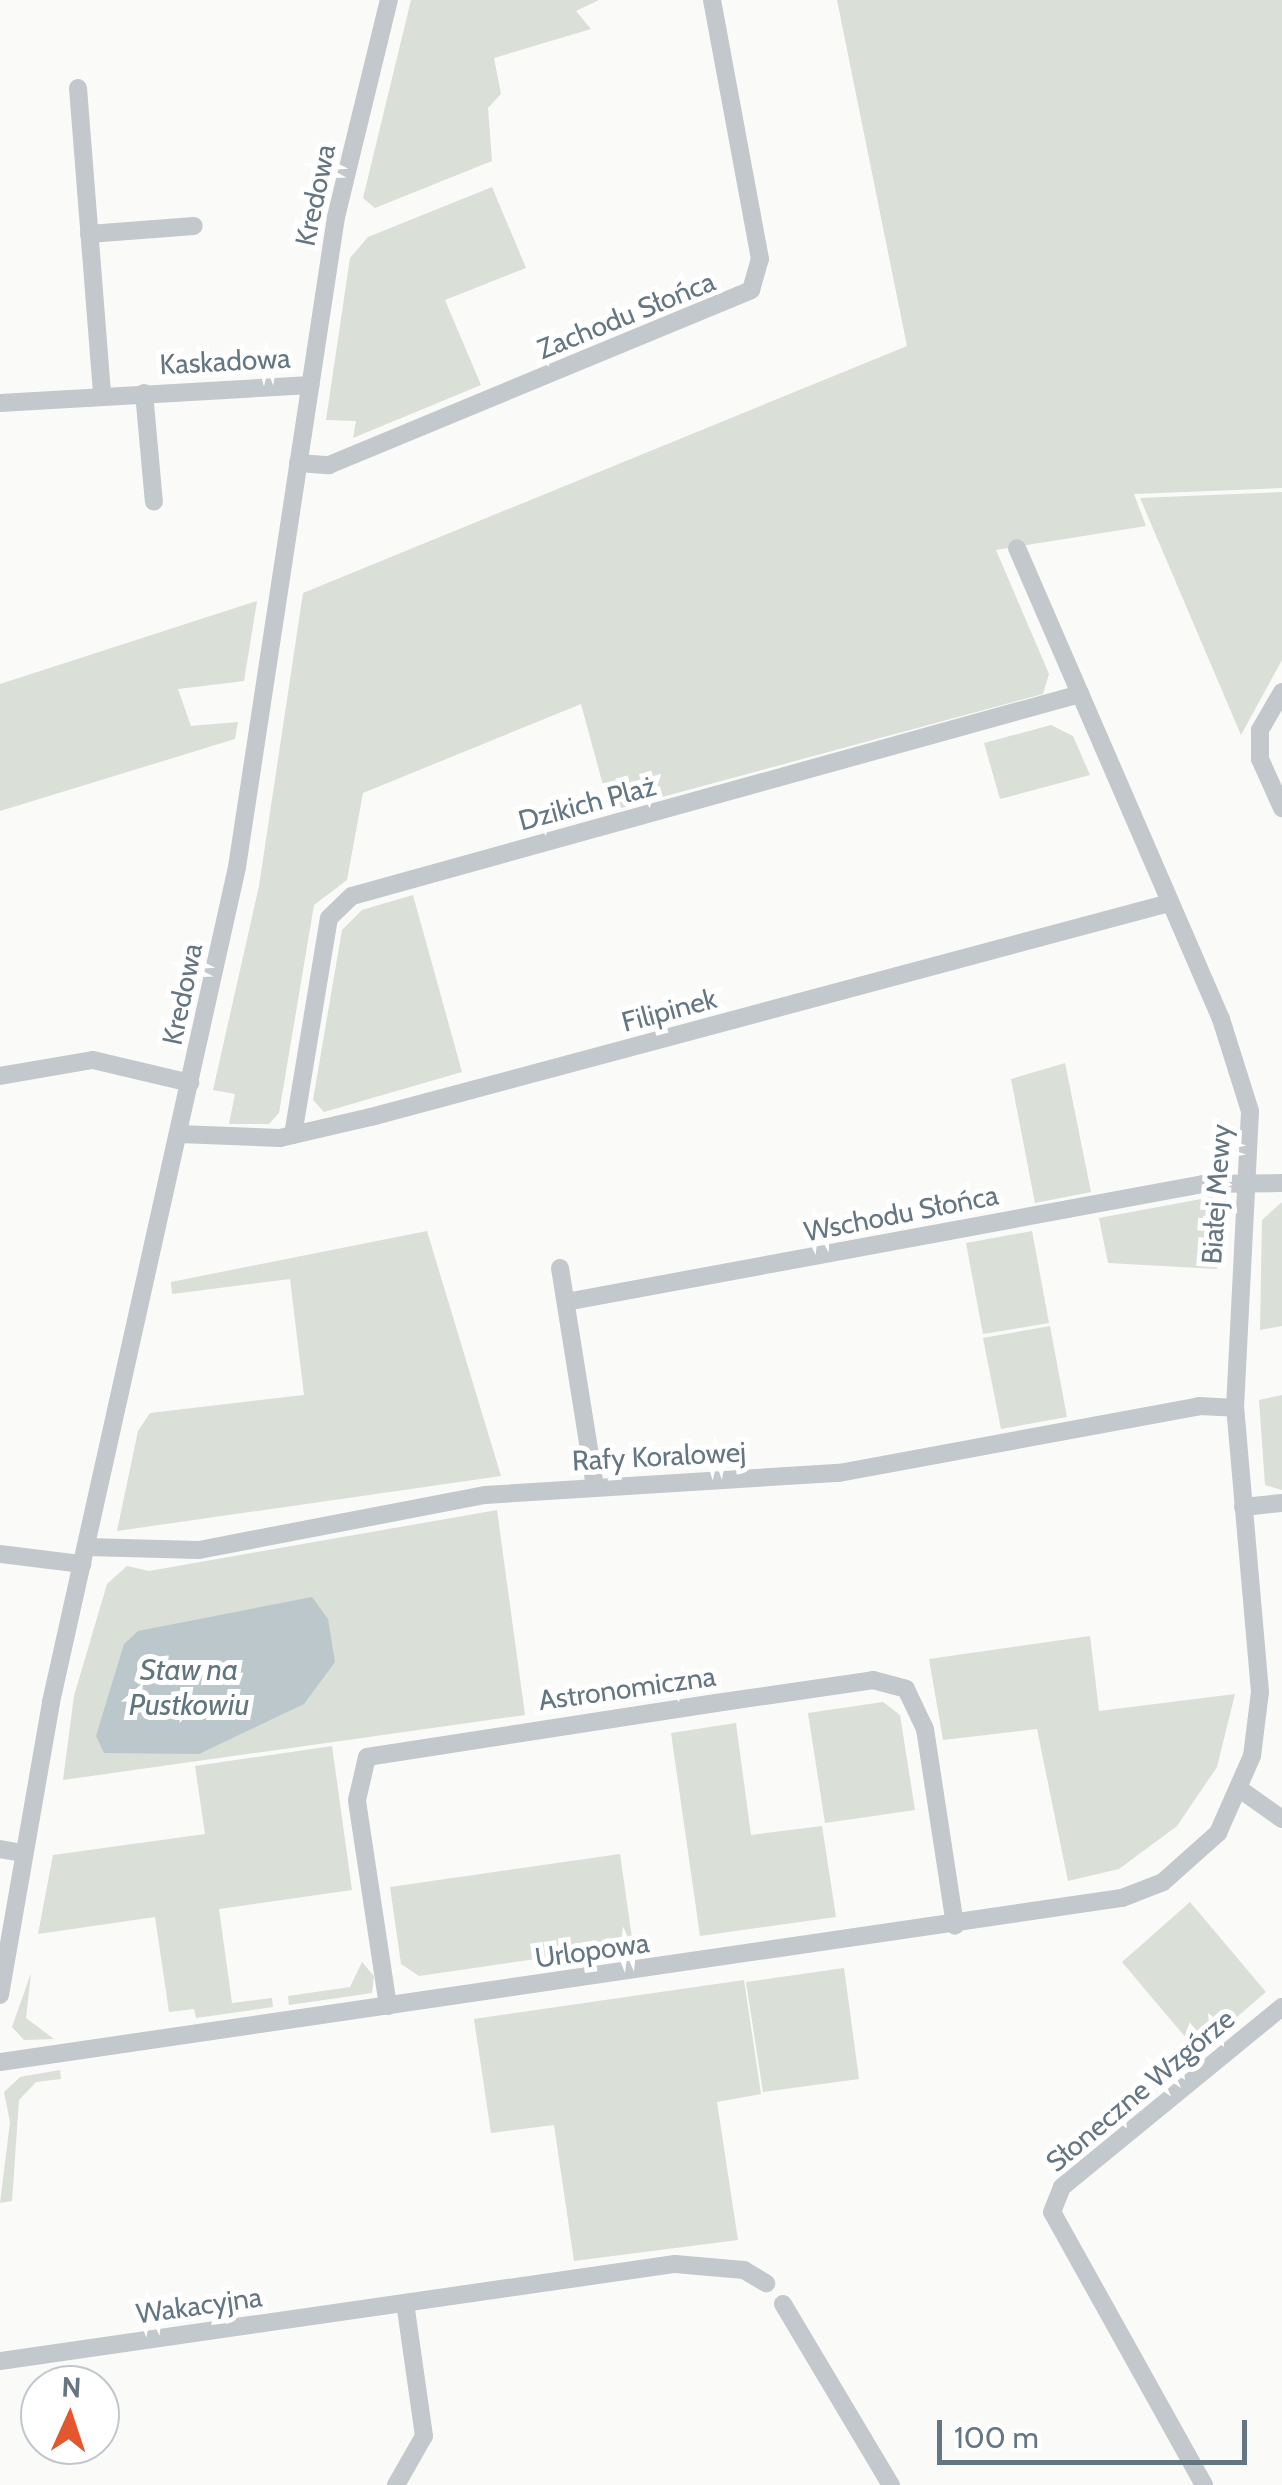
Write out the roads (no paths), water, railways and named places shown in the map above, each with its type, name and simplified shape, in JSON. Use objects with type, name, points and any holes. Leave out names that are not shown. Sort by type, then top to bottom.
[{"type":"street","name":"Kredowa","points":[[0,1994],[23,1853],[84,1555],[237,867],[336,217],[389,0]]},
{"type":"street","name":"Zachodu Słońca","points":[[298,462],[329,465],[750,290],[760,259],[712,0]]},
{"type":"street","points":[[78,88],[102,396]]},
{"type":"street","points":[[89,234],[194,226]]},
{"type":"street","name":"Kaskadowa","points":[[0,403],[310,385]]},
{"type":"street","name":"Kaskadowa","points":[[144,393],[154,502]]},
{"type":"street","name":"Białej Mewy","points":[[1017,548],[1245,1082],[1248,1183],[1235,1408],[1260,1692],[1241,1790],[1218,1833],[1183,1868]]},
{"type":"street","points":[[1282,692],[1260,730],[1260,759],[1282,808]]},
{"type":"street","name":"Dzikich Plaż","points":[[293,1135],[329,918],[352,896],[1080,694]]},
{"type":"street","name":"Filipinek","points":[[179,1134],[293,1135],[1169,902]]},
{"type":"street","points":[[0,1076],[93,1060],[190,1083]]},
{"type":"street","name":"Wschodu Słońca","points":[[566,1302],[1248,1183],[1282,1183]]},
{"type":"street","points":[[560,1268],[595,1488]]},
{"type":"street","name":"Rafy Koralowej","points":[[0,1554],[199,1550],[485,1495],[839,1473],[1198,1406],[1235,1408]]},
{"type":"street","points":[[1242,1507],[1282,1503]]},
{"type":"street","name":"Astronomiczna","points":[[388,2006],[358,1800],[367,1757],[873,1680],[906,1690],[925,1730],[955,1926]]},
{"type":"street","points":[[1241,1790],[1282,1819]]},
{"type":"street","points":[[0,1849],[23,1853]]},
{"type":"street","name":"Urlopowa","points":[[0,2062],[955,1926],[1122,1898],[1183,1868]]},
{"type":"street","name":"Słoneczne Wzgórze","points":[[1204,2485],[1052,2212],[1062,2187],[1282,2007]]},
{"type":"street","name":"Wakacyjna","points":[[0,2361],[675,2264],[744,2270],[766,2283]]},
{"type":"street","points":[[396,2485],[424,2436],[405,2304]]},
{"type":"street","points":[[783,2304],[890,2485]]},
{"type":"water","name":"Staw na Pustkowiu","points":[[312,1597],[328,1619],[335,1662],[304,1704],[199,1754],[104,1753],[96,1736],[124,1644],[138,1631]]}]
